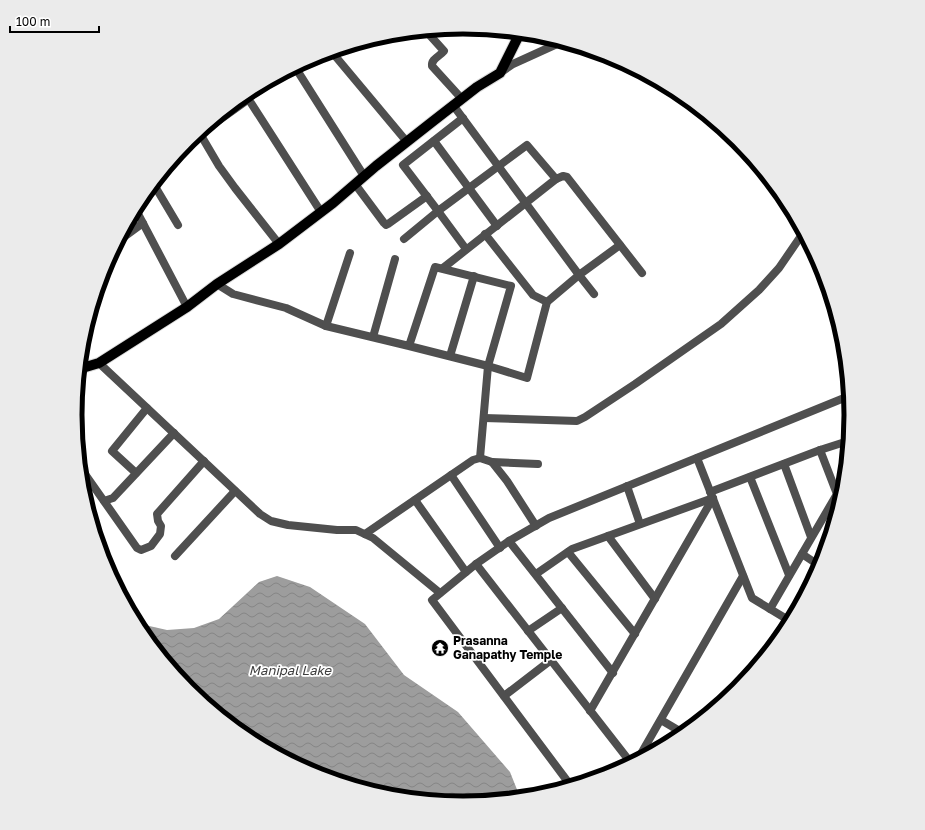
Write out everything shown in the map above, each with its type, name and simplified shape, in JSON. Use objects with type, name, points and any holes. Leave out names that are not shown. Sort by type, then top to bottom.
[{"type":"main road","points":[[85,367],[99,363],[187,307],[217,284],[278,244],[321,212],[453,105],[477,87],[500,73],[518,38]]},
{"type":"street","points":[[430,36],[444,51],[433,61],[432,66],[462,99]]},
{"type":"street","points":[[500,73],[514,64],[554,45]]},
{"type":"street","points":[[335,56],[406,142]]},
{"type":"street","points":[[297,72],[364,176]]},
{"type":"street","points":[[247,101],[251,102],[321,212]]},
{"type":"street","points":[[453,105],[594,294]]},
{"type":"street","points":[[463,118],[403,165],[438,210],[466,250]]},
{"type":"street","points":[[202,138],[219,166],[278,244]]},
{"type":"street","points":[[434,140],[496,226]]},
{"type":"street","points":[[404,239],[438,210],[527,145],[556,178]]},
{"type":"street","points":[[443,268],[556,178],[562,176],[568,177],[642,273]]},
{"type":"street","points":[[355,184],[386,224],[427,196]]},
{"type":"street","points":[[156,188],[178,226]]},
{"type":"street","points":[[139,215],[187,307]]},
{"type":"street","points":[[127,234],[143,223]]},
{"type":"street","points":[[485,234],[533,295],[547,302]]},
{"type":"street","points":[[484,418],[577,421],[585,417],[722,324],[759,290],[779,268],[799,238]]},
{"type":"street","points":[[217,284],[233,294],[286,308],[326,326],[450,356],[527,378],[547,302],[579,275],[620,245]]},
{"type":"street","points":[[326,326],[350,253]]},
{"type":"street","points":[[373,337],[395,259]]},
{"type":"street","points":[[409,346],[435,267],[511,286],[488,366],[480,458]]},
{"type":"street","points":[[450,356],[474,276]]},
{"type":"street","points":[[99,363],[260,514],[271,521],[288,526],[356,530],[373,538],[440,593]]},
{"type":"street","points":[[567,781],[432,600],[476,564],[509,541],[549,518],[843,398]]},
{"type":"street","points":[[136,473],[112,450],[147,408]]},
{"type":"street","points":[[104,501],[113,498],[174,433]]},
{"type":"street","points":[[536,574],[572,549],[640,524],[711,495],[750,477],[843,443]]},
{"type":"street","points":[[820,450],[836,491]]},
{"type":"street","points":[[365,534],[473,460],[480,458],[492,462],[538,464]]},
{"type":"street","points":[[697,458],[752,598],[785,618]]},
{"type":"street","points":[[87,477],[137,548],[141,550],[151,546],[160,534],[161,526],[158,521],[157,514],[204,461]]},
{"type":"street","points":[[492,462],[507,481],[536,526]]},
{"type":"street","points":[[784,464],[811,537]]},
{"type":"street","points":[[451,475],[500,548]]},
{"type":"street","points":[[750,477],[789,575]]},
{"type":"street","points":[[626,486],[640,524]]},
{"type":"street","points":[[175,556],[235,491]]},
{"type":"street","points":[[590,711],[655,599],[711,495]]},
{"type":"street","points":[[770,609],[834,499]]},
{"type":"street","points":[[415,500],[466,572]]},
{"type":"street","points":[[608,536],[655,599]]},
{"type":"street","points":[[509,541],[613,673]]},
{"type":"street","points":[[568,552],[635,634]]},
{"type":"street","points":[[802,554],[814,562]]},
{"type":"street","points":[[476,564],[627,759]]},
{"type":"street","points":[[643,750],[743,576]]},
{"type":"street","points":[[528,631],[562,608]]},
{"type":"street","points":[[504,696],[551,660]]},
{"type":"street","points":[[661,720],[677,730]]},
{"type":"water","name":"Manipal Lake","points":[[277,576],[310,587],[365,624],[404,675],[458,712],[510,772],[518,792],[462,796],[413,793],[388,789],[340,776],[294,757],[272,745],[251,732],[211,701],[176,666],[160,647],[145,625],[167,630],[194,628],[219,619],[259,582]]},
{"type":"place","name":"Prasanna Ganapathy Temple","points":[[440,648]]}]
